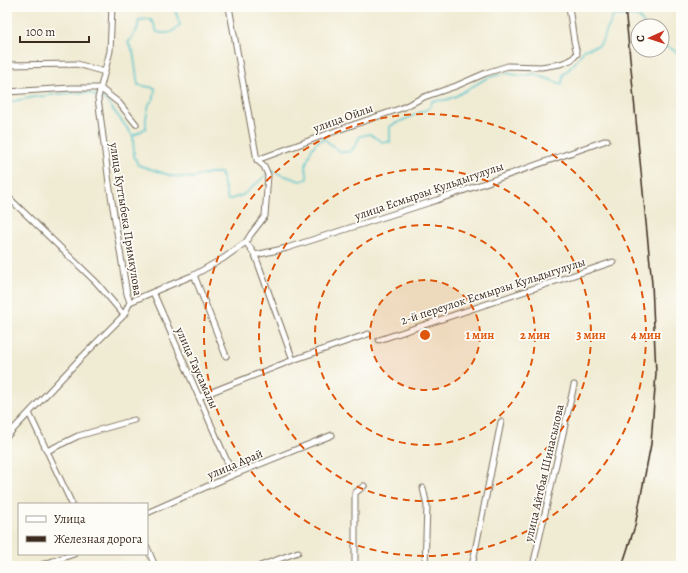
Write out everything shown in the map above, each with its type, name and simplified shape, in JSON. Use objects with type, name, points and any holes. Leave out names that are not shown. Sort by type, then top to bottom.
[{"type":"street","name":"улица Куттыбека Примкулова","points":[[7,436],[124,315],[130,302],[127,294],[109,183],[98,98],[110,51],[112,7]]},
{"type":"street","points":[[130,302],[194,275],[224,258],[246,242],[265,216],[268,175],[264,166],[257,160],[229,7]]},
{"type":"street","name":"улица Ойлы","points":[[257,160],[402,108],[424,96],[456,86],[486,73],[508,66],[542,67],[560,64],[571,60],[577,54],[569,7]]},
{"type":"street","points":[[7,65],[77,64],[104,72]]},
{"type":"street","points":[[7,92],[71,88],[100,88],[119,103],[136,124]]},
{"type":"street","name":"улица Есмырзы Кульдыгулулы","points":[[255,255],[287,248],[437,200],[607,140]]},
{"type":"street","points":[[7,196],[96,282],[124,315]]},
{"type":"street","points":[[246,242],[255,255],[293,360]]},
{"type":"street","name":"2-й переулок Есмырзы Кульдыгулулы","points":[[379,340],[613,262]]},
{"type":"street","points":[[194,275],[226,356]]},
{"type":"street","name":"улица Таусамалы","points":[[153,292],[233,474]]},
{"type":"street","points":[[199,397],[293,360],[368,334]]},
{"type":"street","name":"улица Айтбая Шинасылова","points":[[533,566],[574,385]]},
{"type":"street","points":[[29,413],[72,503]]},
{"type":"street","points":[[47,451],[78,436],[134,420]]},
{"type":"street","points":[[472,566],[501,422]]},
{"type":"street","name":"улица Арай","points":[[148,513],[233,474],[332,435]]},
{"type":"street","points":[[355,566],[355,493],[364,486]]},
{"type":"street","points":[[424,488],[427,506],[425,566]]},
{"type":"street","points":[[148,549],[155,566]]},
{"type":"street","points":[[260,566],[298,552]]},
{"type":"street","points":[[38,566],[71,555]]},
{"type":"waterway","points":[[133,136],[146,128],[146,118],[149,104],[154,98],[155,88],[138,85],[133,51],[128,43],[137,30],[139,20],[150,19],[157,32],[170,33],[175,30],[180,25],[174,7]]},
{"type":"waterway","points":[[7,102],[71,93],[89,93],[106,100],[133,136],[134,156],[138,165],[172,176],[192,178],[209,173],[221,173],[228,200],[243,195],[271,171],[300,181],[307,179],[305,167],[311,150],[317,142],[324,139],[341,152],[350,152],[360,136],[370,134],[382,142],[390,142],[390,126],[430,108],[432,101],[446,100],[456,96],[487,78],[505,73],[522,76],[534,74],[562,84],[563,75],[574,64],[584,50],[600,45],[614,15],[640,18]]},
{"type":"waterway","points":[[670,48],[681,56]]},
{"type":"railway","points":[[622,566],[635,526],[651,444],[656,373],[652,284],[625,7]]}]
